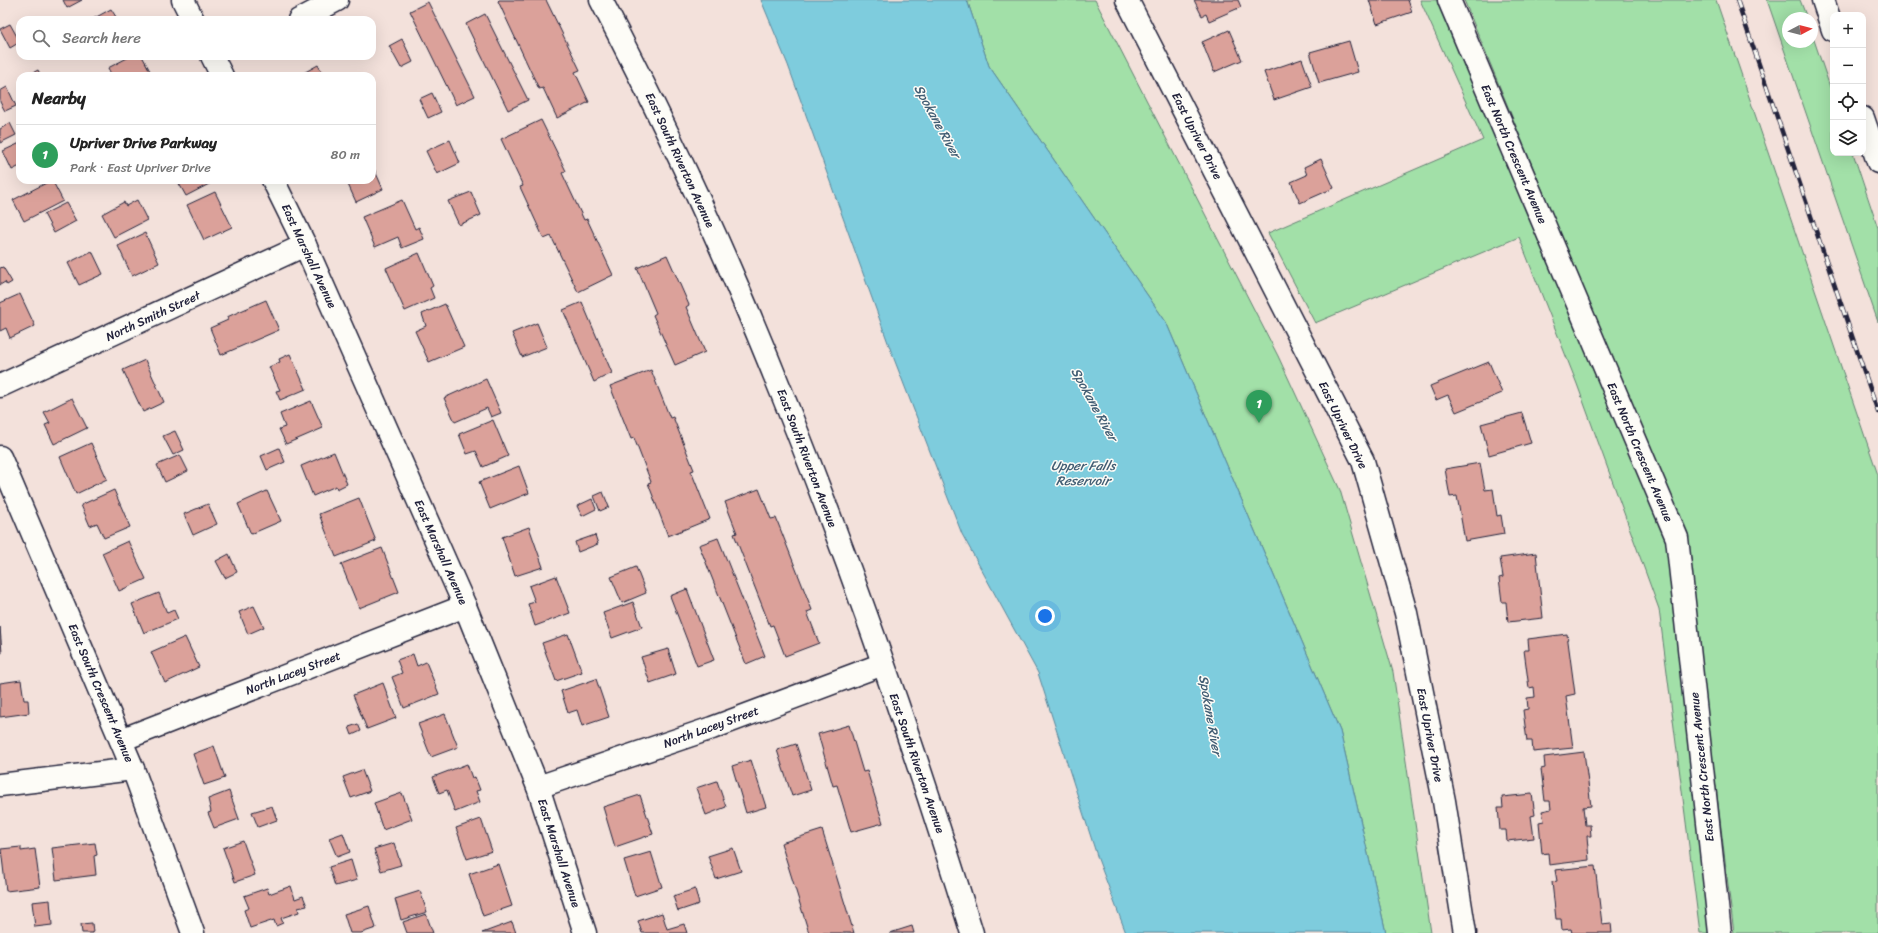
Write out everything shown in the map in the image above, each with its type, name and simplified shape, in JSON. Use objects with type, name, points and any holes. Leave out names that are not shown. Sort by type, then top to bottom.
[{"type":"street","points":[[183,0],[191,16]]},
{"type":"street","points":[[307,16],[337,0]]},
{"type":"street","name":"East South Riverton Avenue","points":[[601,0],[652,100],[736,281],[835,528],[937,820],[972,933]]},
{"type":"street","name":"East Upriver Drive","points":[[1127,0],[1363,461],[1406,613],[1444,801],[1465,933]]},
{"type":"street","name":"East North Crescent Avenue","points":[[1449,0],[1677,538],[1720,933]]},
{"type":"street","points":[[1823,0],[1830,21]]},
{"type":"street","points":[[1864,120],[1878,162]]},
{"type":"street","name":"East Marshall Avenue","points":[[275,184],[305,245],[466,606],[538,787],[585,933]]},
{"type":"street","name":"North Smith Street","points":[[0,386],[305,245]]},
{"type":"street","name":"East South Crescent Avenue","points":[[0,457],[133,769],[193,933]]},
{"type":"street","name":"North Lacey Street","points":[[121,740],[466,606]]},
{"type":"street","name":"North Lacey Street","points":[[538,787],[712,728],[883,664]]},
{"type":"street","points":[[0,785],[133,769]]},
{"type":"green space","points":[[967,0],[1095,0],[1278,356],[1340,490],[1393,672],[1431,933],[1386,933],[1340,731],[1166,322],[989,66]]},
{"type":"green space","points":[[1420,0],[1440,0],[1668,540],[1709,933],[1700,933],[1659,609],[1577,384],[1519,237],[1315,323],[1268,233],[1483,140]]},
{"type":"green space","points":[[1464,0],[1716,0],[1878,475],[1878,933],[1734,933],[1685,536]]},
{"type":"green space","points":[[1767,0],[1800,0],[1805,12],[1782,12],[1782,44]]},
{"type":"green space","points":[[1784,48],[1817,48],[1830,87],[1830,156],[1854,156],[1878,228],[1878,322]]},
{"type":"water","name":"Upper Falls Reservoir","points":[[761,0],[967,0],[989,66],[1166,322],[1340,731],[1386,933],[1126,933],[1098,859],[1038,673],[962,534],[891,351],[788,65]]},
{"type":"building","points":[[63,0],[82,0],[67,8]]},
{"type":"building","points":[[546,0],[580,70],[575,72],[589,102],[557,118],[543,88],[539,89],[498,1]]},
{"type":"building","points":[[1194,0],[1238,0],[1241,7],[1209,21],[1206,14],[1202,16]]},
{"type":"building","points":[[1369,0],[1408,0],[1412,12],[1377,24]]},
{"type":"building","points":[[428,2],[475,96],[456,105],[410,11]]},
{"type":"building","points":[[111,9],[115,16],[98,16]]},
{"type":"building","points":[[485,14],[528,100],[508,110],[466,24]]},
{"type":"building","points":[[10,24],[16,35],[16,44],[10,48],[0,29]]},
{"type":"building","points":[[1229,30],[1242,60],[1214,72],[1202,42]]},
{"type":"building","points":[[402,39],[413,62],[401,68],[389,46]]},
{"type":"building","points":[[1349,41],[1358,72],[1319,83],[1310,52]]},
{"type":"building","points":[[1302,59],[1312,87],[1274,100],[1264,72]]},
{"type":"building","points":[[123,60],[144,60],[150,71],[110,72],[108,68]]},
{"type":"building","points":[[318,65],[322,72],[305,72]]},
{"type":"building","points":[[7,87],[16,106],[5,111],[0,102],[0,91]]},
{"type":"building","points":[[432,93],[441,112],[428,118],[419,99]]},
{"type":"building","points":[[541,120],[566,171],[562,173],[584,220],[587,219],[613,275],[578,292],[551,236],[544,239],[520,187],[523,186],[501,139]]},
{"type":"building","points":[[10,123],[16,135],[0,143],[0,129]]},
{"type":"building","points":[[450,140],[460,163],[437,174],[426,151]]},
{"type":"building","points":[[16,145],[16,168],[12,170],[3,151]]},
{"type":"building","points":[[1321,159],[1334,188],[1300,203],[1291,182],[1307,175],[1304,167]]},
{"type":"building","points":[[376,173],[383,189],[356,202],[348,184],[376,184]]},
{"type":"building","points":[[44,184],[54,184],[63,201],[24,221],[13,200]]},
{"type":"building","points":[[179,184],[209,184],[186,196]]},
{"type":"building","points":[[215,192],[232,227],[204,240],[187,205]]},
{"type":"building","points":[[471,192],[481,215],[459,225],[448,201]]},
{"type":"building","points":[[137,200],[147,220],[114,237],[102,214],[124,202],[126,206]]},
{"type":"building","points":[[402,200],[415,229],[419,227],[424,239],[402,248],[398,237],[375,247],[362,217]]},
{"type":"building","points":[[66,203],[76,221],[54,233],[44,214]]},
{"type":"building","points":[[145,233],[159,263],[132,276],[118,246]]},
{"type":"building","points":[[92,251],[103,274],[79,285],[68,263]]},
{"type":"building","points":[[419,253],[433,286],[430,288],[434,298],[405,311],[386,268]]},
{"type":"building","points":[[667,255],[689,305],[686,307],[705,352],[675,365],[653,315],[656,313],[637,268]]},
{"type":"building","points":[[3,267],[12,282],[7,285],[5,282],[0,285],[0,268]]},
{"type":"building","points":[[20,294],[35,326],[10,338],[6,328],[0,331],[0,303]]},
{"type":"building","points":[[266,300],[279,330],[221,355],[210,328],[228,320],[227,317]]},
{"type":"building","points":[[582,302],[612,373],[594,382],[563,310]]},
{"type":"building","points":[[445,304],[464,347],[429,362],[415,331],[426,326],[422,314]]},
{"type":"building","points":[[537,323],[547,347],[522,357],[512,333]]},
{"type":"building","points":[[290,354],[306,389],[280,400],[276,391],[280,390],[269,367],[280,362],[279,359]]},
{"type":"building","points":[[145,360],[164,402],[143,412],[123,370]]},
{"type":"building","points":[[1489,362],[1502,393],[1456,412],[1448,395],[1436,400],[1430,386]]},
{"type":"building","points":[[651,370],[670,418],[673,417],[694,470],[691,471],[710,519],[668,536],[648,483],[651,482],[634,438],[631,439],[610,386]]},
{"type":"building","points":[[486,379],[501,413],[491,417],[487,408],[455,422],[444,398]]},
{"type":"building","points":[[72,398],[87,428],[54,444],[45,425],[50,423],[44,412]]},
{"type":"building","points":[[311,401],[323,428],[286,444],[279,429],[285,427],[280,414]]},
{"type":"building","points":[[1522,413],[1531,443],[1489,455],[1481,424]]},
{"type":"building","points":[[493,420],[508,456],[483,467],[476,451],[467,454],[459,434]]},
{"type":"building","points":[[175,431],[184,450],[173,455],[163,436]]},
{"type":"building","points":[[91,443],[107,479],[76,494],[60,457]]},
{"type":"building","points":[[279,448],[285,462],[267,470],[261,456]]},
{"type":"building","points":[[334,452],[347,484],[337,489],[336,486],[313,496],[301,466]]},
{"type":"building","points":[[180,455],[188,471],[165,482],[157,465]]},
{"type":"building","points":[[1480,463],[1485,490],[1493,489],[1497,516],[1501,515],[1504,534],[1465,541],[1457,496],[1450,497],[1445,469]]},
{"type":"building","points":[[519,466],[529,493],[490,509],[479,482]]},
{"type":"building","points":[[759,489],[771,519],[776,518],[812,610],[807,612],[819,643],[785,656],[773,625],[770,626],[734,534],[737,533],[725,502]]},
{"type":"building","points":[[114,490],[130,527],[104,538],[97,523],[90,526],[81,505]]},
{"type":"building","points":[[267,491],[281,521],[251,534],[238,504]]},
{"type":"building","points":[[603,492],[609,507],[600,511],[594,496]]},
{"type":"building","points":[[359,498],[376,541],[336,557],[319,514]]},
{"type":"building","points":[[592,499],[596,509],[582,516],[577,506]]},
{"type":"building","points":[[208,504],[217,524],[193,535],[184,514]]},
{"type":"building","points":[[529,527],[543,567],[515,576],[502,537]]},
{"type":"building","points":[[595,535],[598,544],[578,552],[575,542]]},
{"type":"building","points":[[718,538],[765,656],[746,664],[699,545]]},
{"type":"building","points":[[128,541],[146,579],[119,591],[102,553]]},
{"type":"building","points":[[382,548],[399,592],[359,608],[341,564]]},
{"type":"building","points":[[1536,553],[1543,618],[1508,622],[1506,602],[1502,602],[1499,578],[1503,577],[1500,558]]},
{"type":"building","points":[[229,554],[237,572],[225,578],[216,561]]},
{"type":"building","points":[[636,567],[646,593],[622,603],[611,577]]},
{"type":"building","points":[[556,576],[570,613],[535,626],[528,604],[535,602],[529,586]]},
{"type":"building","points":[[687,589],[714,660],[697,666],[670,596]]},
{"type":"building","points":[[159,593],[167,613],[174,610],[178,619],[144,633],[132,604]]},
{"type":"building","points":[[633,602],[642,627],[612,638],[603,613]]},
{"type":"building","points":[[254,606],[264,627],[248,634],[239,612]]},
{"type":"building","points":[[0,627],[2,653],[0,653]]},
{"type":"building","points":[[568,634],[582,672],[556,681],[542,643]]},
{"type":"building","points":[[1567,634],[1575,694],[1566,696],[1573,748],[1533,752],[1532,741],[1527,741],[1523,710],[1528,709],[1527,698],[1535,697],[1534,687],[1529,688],[1524,650],[1529,650],[1528,639]]},
{"type":"building","points":[[185,637],[199,667],[165,683],[151,652]]},
{"type":"building","points":[[668,649],[676,674],[650,683],[641,657]]},
{"type":"building","points":[[413,654],[417,666],[426,662],[439,694],[404,708],[392,677],[402,673],[397,660]]},
{"type":"building","points":[[596,679],[609,717],[582,726],[577,710],[568,713],[561,691]]},
{"type":"building","points":[[21,680],[24,700],[28,700],[29,713],[0,717],[0,683]]},
{"type":"building","points":[[383,683],[396,718],[367,729],[353,695]]},
{"type":"building","points":[[445,714],[458,747],[431,757],[418,724]]},
{"type":"building","points":[[358,724],[361,731],[352,735],[349,727]]},
{"type":"building","points":[[849,725],[863,772],[867,771],[883,823],[851,832],[837,785],[833,786],[818,734]]},
{"type":"building","points":[[796,744],[811,790],[792,796],[777,750]]},
{"type":"building","points":[[214,746],[225,778],[204,785],[193,754]]},
{"type":"building","points":[[1584,752],[1591,806],[1583,807],[1585,825],[1590,825],[1591,836],[1587,836],[1589,860],[1549,865],[1548,853],[1542,854],[1539,822],[1544,821],[1542,811],[1551,809],[1550,801],[1545,801],[1541,769],[1545,768],[1544,757]]},
{"type":"building","points":[[751,760],[766,807],[746,813],[732,766]]},
{"type":"building","points":[[467,764],[472,778],[475,777],[480,790],[476,791],[480,802],[455,812],[447,790],[439,793],[433,777]]},
{"type":"building","points":[[362,770],[370,791],[351,798],[343,777]]},
{"type":"building","points":[[717,781],[726,807],[706,815],[696,788]]},
{"type":"building","points":[[229,791],[239,819],[214,828],[208,813],[211,812],[208,799]]},
{"type":"building","points":[[402,793],[412,819],[383,830],[374,803]]},
{"type":"building","points":[[1532,794],[1535,815],[1531,816],[1534,838],[1507,841],[1506,830],[1500,830],[1498,808],[1503,808],[1502,797]]},
{"type":"building","points":[[640,795],[653,834],[615,847],[603,807]]},
{"type":"building","points":[[272,806],[277,820],[258,827],[252,812]]},
{"type":"building","points":[[481,819],[492,851],[467,859],[456,828]]},
{"type":"building","points":[[822,830],[854,933],[809,933],[781,843]]},
{"type":"building","points":[[343,833],[350,852],[337,857],[329,838]]},
{"type":"building","points":[[243,841],[255,875],[235,882],[223,848]]},
{"type":"building","points":[[95,843],[97,855],[94,856],[96,875],[56,880],[52,848]]},
{"type":"building","points":[[394,843],[401,865],[381,871],[374,849]]},
{"type":"building","points":[[21,847],[21,851],[35,849],[40,887],[6,891],[1,849]]},
{"type":"building","points":[[733,848],[741,871],[716,879],[708,856]]},
{"type":"building","points":[[651,852],[662,887],[635,896],[624,860]]},
{"type":"building","points":[[351,860],[357,880],[335,886],[329,867]]},
{"type":"building","points":[[498,864],[512,906],[483,916],[469,874]]},
{"type":"building","points":[[1595,866],[1602,924],[1611,923],[1612,933],[1572,933],[1571,929],[1562,930],[1561,919],[1556,919],[1552,882],[1557,881],[1555,870]]},
{"type":"building","points":[[291,886],[295,899],[303,896],[307,906],[298,908],[299,912],[281,918],[283,923],[276,926],[274,920],[250,928],[244,910],[249,908],[244,896],[267,888],[269,894]]},
{"type":"building","points":[[695,889],[699,904],[678,911],[673,896]]},
{"type":"building","points":[[420,891],[427,912],[401,920],[395,899]]},
{"type":"building","points":[[50,900],[52,925],[35,927],[32,902]]},
{"type":"building","points":[[369,906],[376,928],[361,933],[350,933],[344,914]]},
{"type":"building","points":[[662,913],[667,929],[684,924],[687,933],[642,933],[638,921]]},
{"type":"building","points":[[426,914],[433,933],[407,933],[403,922]]},
{"type":"building","points":[[512,922],[516,933],[482,933]]},
{"type":"building","points":[[92,923],[93,933],[82,933],[81,924]]},
{"type":"building","points":[[912,926],[914,933],[890,933]]},
{"type":"railway","points":[[1737,0],[1878,412]]},
{"type":"place","name":"Upriver Drive Parkway","points":[[1259,423]]},
{"type":"water label","name":"Spokane River","points":[[938,121]]},
{"type":"water label","name":"Spokane River","points":[[1095,404]]},
{"type":"water label","name":"Spokane River","points":[[1211,715]]}]
